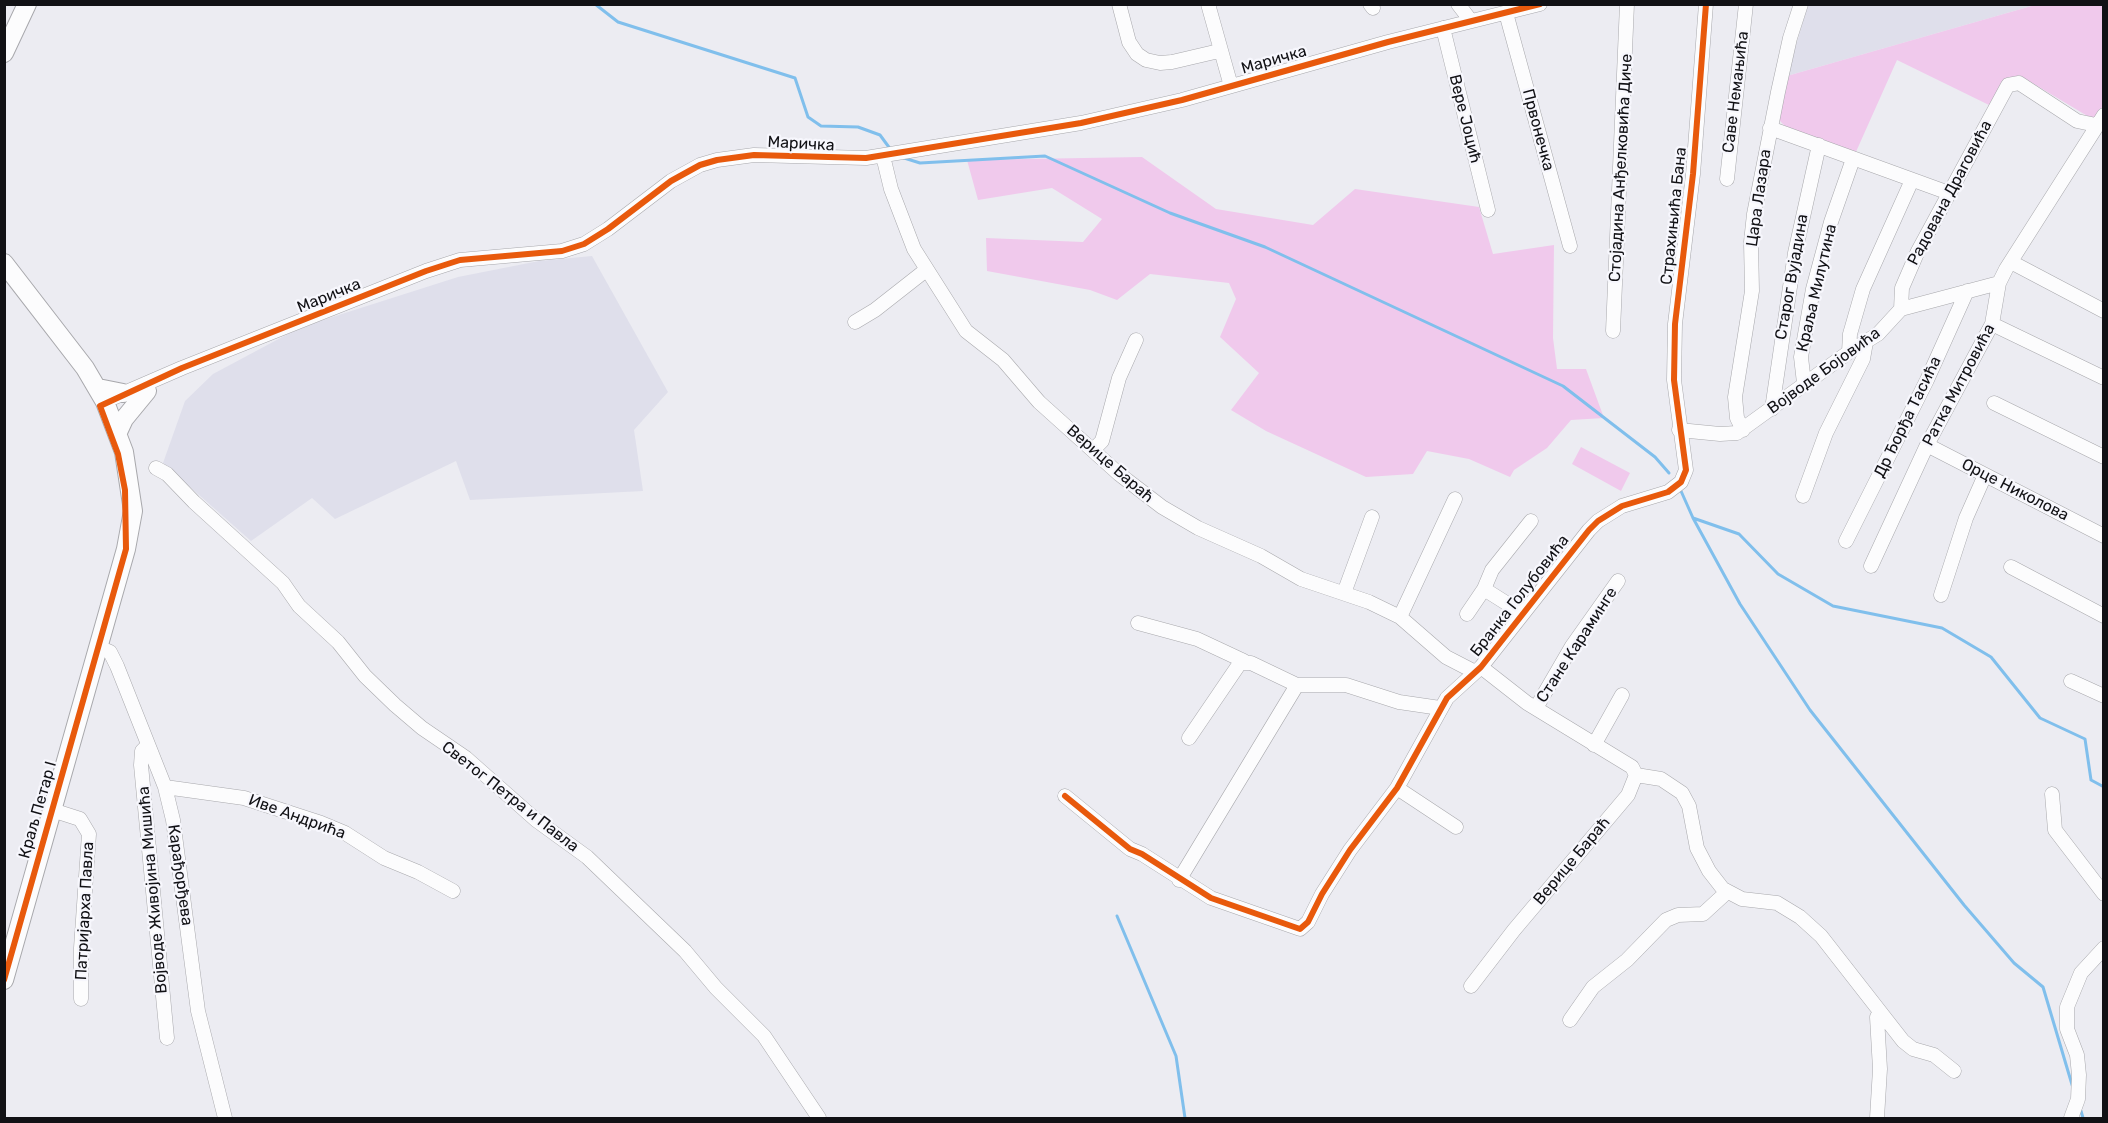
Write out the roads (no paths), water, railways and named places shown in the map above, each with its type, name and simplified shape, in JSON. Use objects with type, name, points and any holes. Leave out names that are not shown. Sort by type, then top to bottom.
[{"type":"main road","points":[[4,53],[27,4]]},
{"type":"main road","points":[[4,263],[84,368],[118,432],[124,452],[134,511],[126,549]]},
{"type":"main road","points":[[118,432],[124,419],[147,392]]},
{"type":"main road","points":[[103,404],[123,393]]},
{"type":"main road","points":[[103,404],[118,454],[125,490],[126,549]]},
{"type":"main road","name":"Краљ Петар I","points":[[4,980],[126,549]]},
{"type":"street","points":[[1119,4],[1129,42],[1137,54],[1146,60],[1160,63],[1172,62],[1219,51]]},
{"type":"street","points":[[1208,4],[1219,51],[1231,87]]},
{"type":"street","points":[[1458,4],[1471,21]]},
{"type":"street","name":"Маричка","points":[[123,393],[426,271],[460,260],[562,251],[584,244],[672,181],[708,162],[754,155],[837,159],[886,156],[1080,123],[1231,87],[1443,28],[1540,4]]},
{"type":"street","name":"Стојадина Анђелковића Диче","points":[[1613,331],[1627,4]]},
{"type":"street","name":"Страхињића Бана","points":[[1679,430],[1674,380],[1675,324],[1693,174],[1706,4]]},
{"type":"street","name":"Саве Немањића","points":[[1727,179],[1746,4]]},
{"type":"street","name":"Цара Лазара","points":[[1743,430],[1737,418],[1735,397],[1752,291],[1751,242],[1754,214],[1790,38],[1801,4]]},
{"type":"street","name":"Првонечка","points":[[1511,10],[1570,246]]},
{"type":"street","name":"Вере Јоцић","points":[[1443,28],[1488,210]]},
{"type":"street","name":"Радована Драговића","points":[[1901,309],[1902,288],[1949,193],[2008,85],[2019,83],[2077,121],[2100,120]]},
{"type":"street","name":"Ратка Митровића","points":[[1871,566],[1927,445],[1992,324],[1999,283],[2100,120]]},
{"type":"street","points":[[1770,128],[1949,193]]},
{"type":"street","name":"Старог Вујадина","points":[[1772,409],[1795,253],[1819,145]]},
{"type":"street","name":"Верице Бараћ","points":[[886,156],[885,171],[906,231],[926,270],[966,332],[1003,360],[1039,402],[1139,491],[1186,522],[1261,555],[1301,579],[1344,593],[1400,617],[1446,657],[1478,669],[1594,745],[1632,767],[1636,775],[1628,795],[1514,930],[1471,986]]},
{"type":"street","name":"Краља Милутина","points":[[1804,384],[1801,357],[1813,289],[1853,159]]},
{"type":"street","points":[[1849,351],[1850,334],[1863,289],[1912,180]]},
{"type":"street","points":[[2011,262],[2103,311]]},
{"type":"street","points":[[855,322],[875,310],[926,270]]},
{"type":"street","points":[[1901,309],[1999,283]]},
{"type":"street","name":"Др Ђорђа Тасића","points":[[1846,541],[1927,380],[1967,291]]},
{"type":"street","name":"Војводе Бојовића","points":[[1679,430],[1731,435],[1743,430],[1849,351],[1878,334],[1901,309]]},
{"type":"street","points":[[1992,324],[2103,378]]},
{"type":"street","points":[[1094,449],[1102,441],[1119,378],[1136,339]]},
{"type":"street","points":[[1803,496],[1815,459],[1863,359],[1866,342]]},
{"type":"street","name":"Маричка","points":[[103,404],[147,392],[185,375],[198,363]]},
{"type":"street","points":[[1994,403],[2103,458]]},
{"type":"street","name":"Бранка Голубовића","points":[[1179,879],[1211,898],[1291,928],[1302,928],[1350,850],[1397,788],[1440,708],[1478,669],[1598,521],[1622,506],[1668,492],[1681,482],[1686,470],[1679,430]]},
{"type":"street","name":"Орце Николова","points":[[1927,445],[2103,536]]},
{"type":"street","name":"Светог Петра и Павла","points":[[156,468],[168,474],[201,508],[283,583],[299,606],[338,642],[365,676],[395,705],[422,728],[466,758],[536,820],[587,857],[686,951],[716,988],[764,1036],[819,1119]]},
{"type":"street","points":[[1941,595],[1966,518],[1985,474]]},
{"type":"street","points":[[1400,617],[1455,499]]},
{"type":"street","points":[[1344,593],[1372,517]]},
{"type":"street","points":[[1467,614],[1484,589],[1492,570],[1531,521]]},
{"type":"street","points":[[2011,567],[2103,616]]},
{"type":"street","name":"Стане Караминге","points":[[1536,708],[1572,646],[1618,581]]},
{"type":"street","points":[[1484,589],[1522,613]]},
{"type":"street","points":[[1138,623],[1197,639],[1297,686],[1346,685],[1399,702],[1440,708]]},
{"type":"street","name":"Карађорђева","points":[[98,647],[106,649],[113,657],[165,787],[172,820],[198,1011],[225,1119]]},
{"type":"street","points":[[1189,738],[1233,669],[1244,662]]},
{"type":"street","points":[[2071,681],[2103,696]]},
{"type":"street","points":[[1065,796],[1123,844],[1179,879],[1297,686]]},
{"type":"street","points":[[1594,745],[1622,695]]},
{"type":"street","name":"Војводе Живојина Мишића","points":[[148,745],[142,751],[141,765],[167,1038]]},
{"type":"street","points":[[1636,775],[1661,779],[1682,793],[1689,806],[1692,833],[1700,855],[1716,880],[1727,892],[1742,899],[1777,903],[1800,917],[1821,936],[1908,1045],[1934,1055],[1954,1071]]},
{"type":"street","name":"Иве Андрића","points":[[165,787],[244,798],[321,823],[453,891]]},
{"type":"street","points":[[1397,788],[1456,827]]},
{"type":"street","points":[[2052,794],[2055,830],[2103,894]]},
{"type":"street","name":"Патријарха Павла","points":[[52,810],[80,819],[89,834],[81,948],[81,999]]},
{"type":"street","points":[[1570,1020],[1593,987],[1628,960],[1666,920],[1678,915],[1702,914],[1727,892]]},
{"type":"street","points":[[2071,1119],[2078,1099],[2079,1076],[2077,1055],[2067,1029],[2067,1006],[2081,973],[2103,948]]},
{"type":"street","points":[[1877,1119],[1880,1069],[1877,1017],[1880,1012]]},
{"type":"waterway","points":[[595,4],[618,22],[795,78],[808,117],[821,126],[858,127],[880,135],[891,150]]},
{"type":"waterway","points":[[901,157],[920,163],[1045,156],[1170,213],[1265,247],[1563,386],[1655,457],[1669,473]]},
{"type":"waterway","points":[[1681,491],[1693,518],[1740,604],[1810,710],[1964,905],[2014,963],[2043,987],[2073,1088]]},
{"type":"waterway","points":[[1693,518],[1739,534],[1778,574],[1833,606],[1942,628],[1991,657],[2040,718],[2085,739],[2091,780],[2104,787]]},
{"type":"waterway","points":[[1117,916],[1176,1056],[1185,1118]]},
{"type":"waterway","points":[[2081,1111],[2083,1118]]}]
